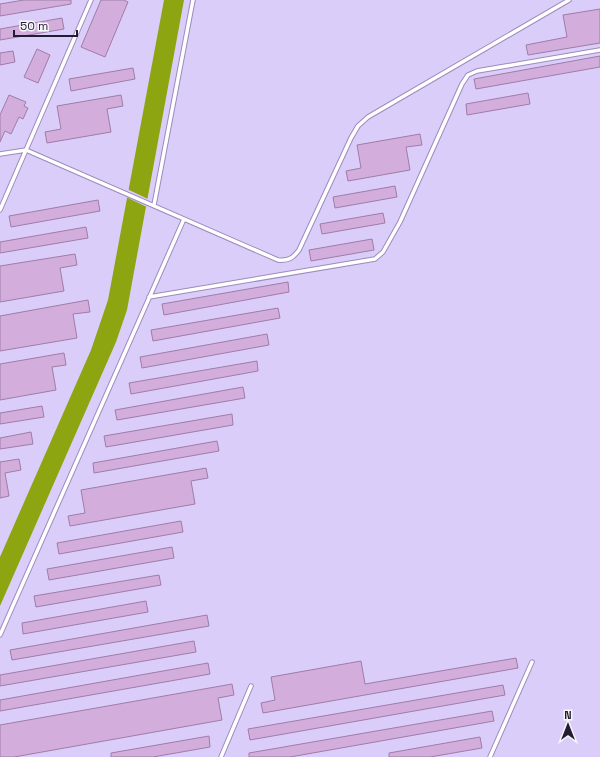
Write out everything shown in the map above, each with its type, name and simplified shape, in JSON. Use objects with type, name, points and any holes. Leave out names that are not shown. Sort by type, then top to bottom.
[{"type":"lane","points":[[0,210],[92,0]]},
{"type":"lane","points":[[154,205],[193,0]]},
{"type":"lane","points":[[0,154],[26,150],[278,260],[286,260],[293,257],[299,250],[358,126],[368,117],[569,0]]},
{"type":"lane","points":[[149,297],[374,259],[383,252],[400,222],[462,84],[468,75],[477,71],[600,50]]},
{"type":"lane","points":[[0,635],[184,219]]},
{"type":"lane","points":[[490,757],[532,662]]},
{"type":"lane","points":[[221,757],[251,686]]},
{"type":"shaded area","points":[[164,0],[184,0],[127,310],[116,342],[0,606],[0,557],[91,350],[108,300]]},
{"type":"pier","points":[[127,189],[148,199],[147,207],[126,197]]},
{"type":"building","points":[[24,0],[71,0],[71,4],[0,16],[0,4]]},
{"type":"building","points":[[101,0],[124,0],[128,2],[105,57],[81,47]]},
{"type":"building","points":[[600,9],[600,43],[528,55],[526,45],[567,37],[563,15]]},
{"type":"building","points":[[62,18],[64,29],[0,40],[0,29]]},
{"type":"building","points":[[37,49],[50,55],[38,83],[24,77]]},
{"type":"building","points":[[13,51],[15,62],[0,65],[0,53]]},
{"type":"building","points":[[600,56],[600,67],[476,89],[474,79]]},
{"type":"building","points":[[133,68],[135,79],[71,91],[69,79]]},
{"type":"building","points":[[528,93],[530,104],[467,115],[466,104]]},
{"type":"building","points":[[9,95],[26,102],[24,106],[28,108],[23,119],[19,117],[11,134],[5,131],[0,142],[0,115]]},
{"type":"building","points":[[121,95],[123,106],[107,109],[111,132],[47,143],[45,132],[61,129],[57,106]]},
{"type":"building","points":[[420,134],[422,145],[406,147],[410,170],[348,181],[346,171],[361,168],[357,145]]},
{"type":"building","points":[[395,186],[397,197],[335,208],[333,197]]},
{"type":"building","points":[[98,200],[100,211],[11,227],[9,216]]},
{"type":"building","points":[[383,213],[385,223],[322,234],[320,224]]},
{"type":"building","points":[[86,227],[88,238],[0,253],[0,242]]},
{"type":"building","points":[[372,239],[374,250],[311,261],[309,250]]},
{"type":"building","points":[[75,254],[77,265],[60,268],[64,291],[0,302],[0,266]]},
{"type":"building","points":[[288,282],[289,292],[164,315],[162,304]]},
{"type":"building","points":[[88,300],[90,312],[73,314],[77,338],[0,351],[0,316]]},
{"type":"building","points":[[278,308],[280,318],[153,341],[151,330]]},
{"type":"building","points":[[267,334],[269,345],[142,368],[140,357]]},
{"type":"building","points":[[64,353],[66,365],[52,367],[56,390],[0,400],[0,364]]},
{"type":"building","points":[[257,361],[258,371],[131,394],[129,383]]},
{"type":"building","points":[[243,387],[245,398],[117,420],[115,410]]},
{"type":"building","points":[[42,406],[44,417],[0,424],[0,413]]},
{"type":"building","points":[[232,414],[233,425],[106,447],[104,436]]},
{"type":"building","points":[[31,432],[33,444],[0,449],[0,438]]},
{"type":"building","points":[[217,441],[219,451],[94,473],[93,463]]},
{"type":"building","points":[[19,459],[21,470],[5,473],[9,496],[0,498],[0,462]]},
{"type":"building","points":[[206,468],[208,478],[191,481],[195,504],[70,526],[68,516],[85,513],[81,490]]},
{"type":"building","points":[[181,521],[183,532],[59,554],[57,543]]},
{"type":"building","points":[[172,547],[174,558],[49,580],[47,569]]},
{"type":"building","points":[[159,575],[161,585],[36,607],[34,596]]},
{"type":"building","points":[[146,601],[148,612],[23,634],[22,623]]},
{"type":"building","points":[[207,615],[209,626],[12,660],[10,650]]},
{"type":"building","points":[[194,641],[196,652],[0,686],[0,675]]},
{"type":"building","points":[[516,658],[518,668],[263,713],[261,703],[275,700],[271,677],[361,661],[365,684]]},
{"type":"building","points":[[208,663],[210,674],[0,711],[0,700]]},
{"type":"building","points":[[232,684],[234,695],[218,698],[222,720],[14,757],[0,757],[0,725]]},
{"type":"building","points":[[503,685],[505,695],[250,740],[248,729]]},
{"type":"building","points":[[492,711],[494,721],[290,757],[249,757],[249,753]]},
{"type":"building","points":[[209,736],[210,747],[153,757],[111,757],[111,753]]},
{"type":"building","points":[[480,737],[482,748],[430,757],[389,757],[389,753]]}]
